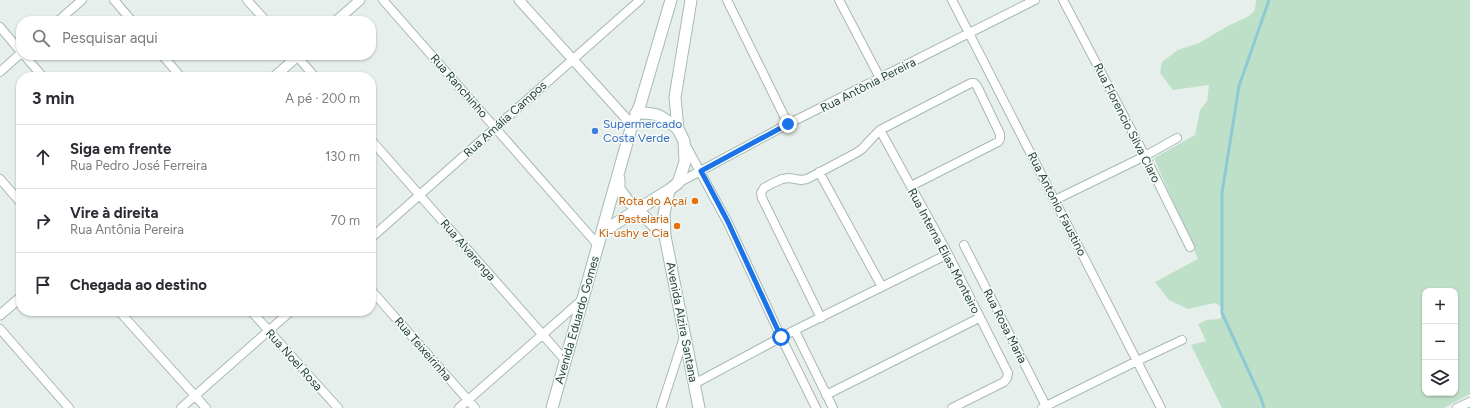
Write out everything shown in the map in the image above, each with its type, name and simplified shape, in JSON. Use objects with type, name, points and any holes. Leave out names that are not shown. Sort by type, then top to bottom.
[{"type":"main road","points":[[665,236],[628,201],[620,189],[619,175],[632,126],[640,105],[671,0]]},
{"type":"main road","points":[[602,232],[678,183],[685,162],[684,141],[678,129],[675,97],[691,0]]},
{"type":"main road","points":[[636,113],[650,112],[661,116],[678,129]]},
{"type":"main road","name":"Avenida Eduardo Gomes","points":[[552,408],[582,299],[619,175]]},
{"type":"main road","name":"Avenida Alzira Santana","points":[[669,190],[664,214],[665,236],[699,408]]},
{"type":"street","points":[[64,16],[82,0]]},
{"type":"street","points":[[114,0],[128,16]]},
{"type":"street","points":[[247,0],[261,16]]},
{"type":"street","points":[[342,16],[360,0]]},
{"type":"street","name":"Rua Ranchinho","points":[[383,0],[598,245]]},
{"type":"street","points":[[520,0],[632,126]]},
{"type":"street","name":"Rua Amália Campos","points":[[376,234],[640,0]]},
{"type":"street","points":[[727,0],[788,124]]},
{"type":"street","points":[[839,0],[880,78]]},
{"type":"street","name":"Rua Antonio Faustino","points":[[952,0],[1138,360],[1161,408]]},
{"type":"street","name":"Rua Antônia Pereira","points":[[678,183],[788,124],[970,34],[1035,0]]},
{"type":"street","name":"Rua Florencio Silva Claro","points":[[1063,0],[1145,156],[1190,246]]},
{"type":"street","points":[[0,27],[16,47]]},
{"type":"street","points":[[0,72],[16,58]]},
{"type":"street","points":[[28,60],[39,72]]},
{"type":"street","points":[[166,60],[177,72]]},
{"type":"street","points":[[279,72],[292,60]]},
{"type":"street","points":[[301,60],[312,72]]},
{"type":"street","points":[[821,318],[762,198],[761,193],[764,188],[782,179],[789,178],[801,180],[820,172],[862,149],[880,130],[971,83],[977,86],[1000,134],[1000,139],[998,142],[910,186]]},
{"type":"street","points":[[617,109],[636,113]]},
{"type":"street","name":"Rua Interna Elias Monteiro","points":[[880,130],[948,254],[1008,373],[1004,382],[952,408]]},
{"type":"street","points":[[1055,200],[1145,156],[1177,138]]},
{"type":"street","points":[[684,141],[728,222],[781,337],[816,408]]},
{"type":"street","name":"Rua Alvarenga","points":[[376,146],[565,360]]},
{"type":"street","points":[[820,172],[882,287]]},
{"type":"street","points":[[0,179],[16,197]]},
{"type":"street","name":"Rua Rosa Maria","points":[[964,244],[1045,407]]},
{"type":"street","points":[[694,384],[781,337],[948,254]]},
{"type":"street","name":"Rua Teixeirinha","points":[[376,296],[475,408]]},
{"type":"street","points":[[459,408],[582,299]]},
{"type":"street","points":[[0,316],[16,302]]},
{"type":"street","points":[[123,316],[206,408]]},
{"type":"street","name":"Rua Noel Rosa","points":[[256,316],[338,408]]},
{"type":"street","points":[[181,408],[286,316]]},
{"type":"street","points":[[826,395],[979,318]]},
{"type":"street","points":[[0,329],[69,408]]},
{"type":"street","points":[[795,331],[833,408]]},
{"type":"street","points":[[661,408],[684,337]]},
{"type":"street","points":[[1045,407],[1138,360],[1182,340]]},
{"type":"street","points":[[1457,408],[1470,402]]},
{"type":"green space","points":[[1256,0],[1470,0],[1470,394],[1444,408],[1222,408],[1191,345],[1206,341],[1198,324],[1206,320],[1220,319],[1224,311],[1219,305],[1214,303],[1188,309],[1169,300],[1155,282],[1198,259],[1154,158],[1195,135],[1200,110],[1207,101],[1209,85],[1173,90],[1160,73],[1162,62],[1178,50],[1199,43],[1226,27],[1249,16],[1255,10]]},
{"type":"waterway","points":[[1264,408],[1261,398],[1222,313],[1222,193],[1239,86],[1269,0]]},
{"type":"place","name":"Supermercado Costa Verde","points":[[595,131]]},
{"type":"place","name":"Rota do Açaí","points":[[695,201]]},
{"type":"place","name":"Pastelaria Ki-ushy e Cia","points":[[677,226]]},
{"type":"route","points":[[781,337],[728,222],[701,171],[788,124]]}]
